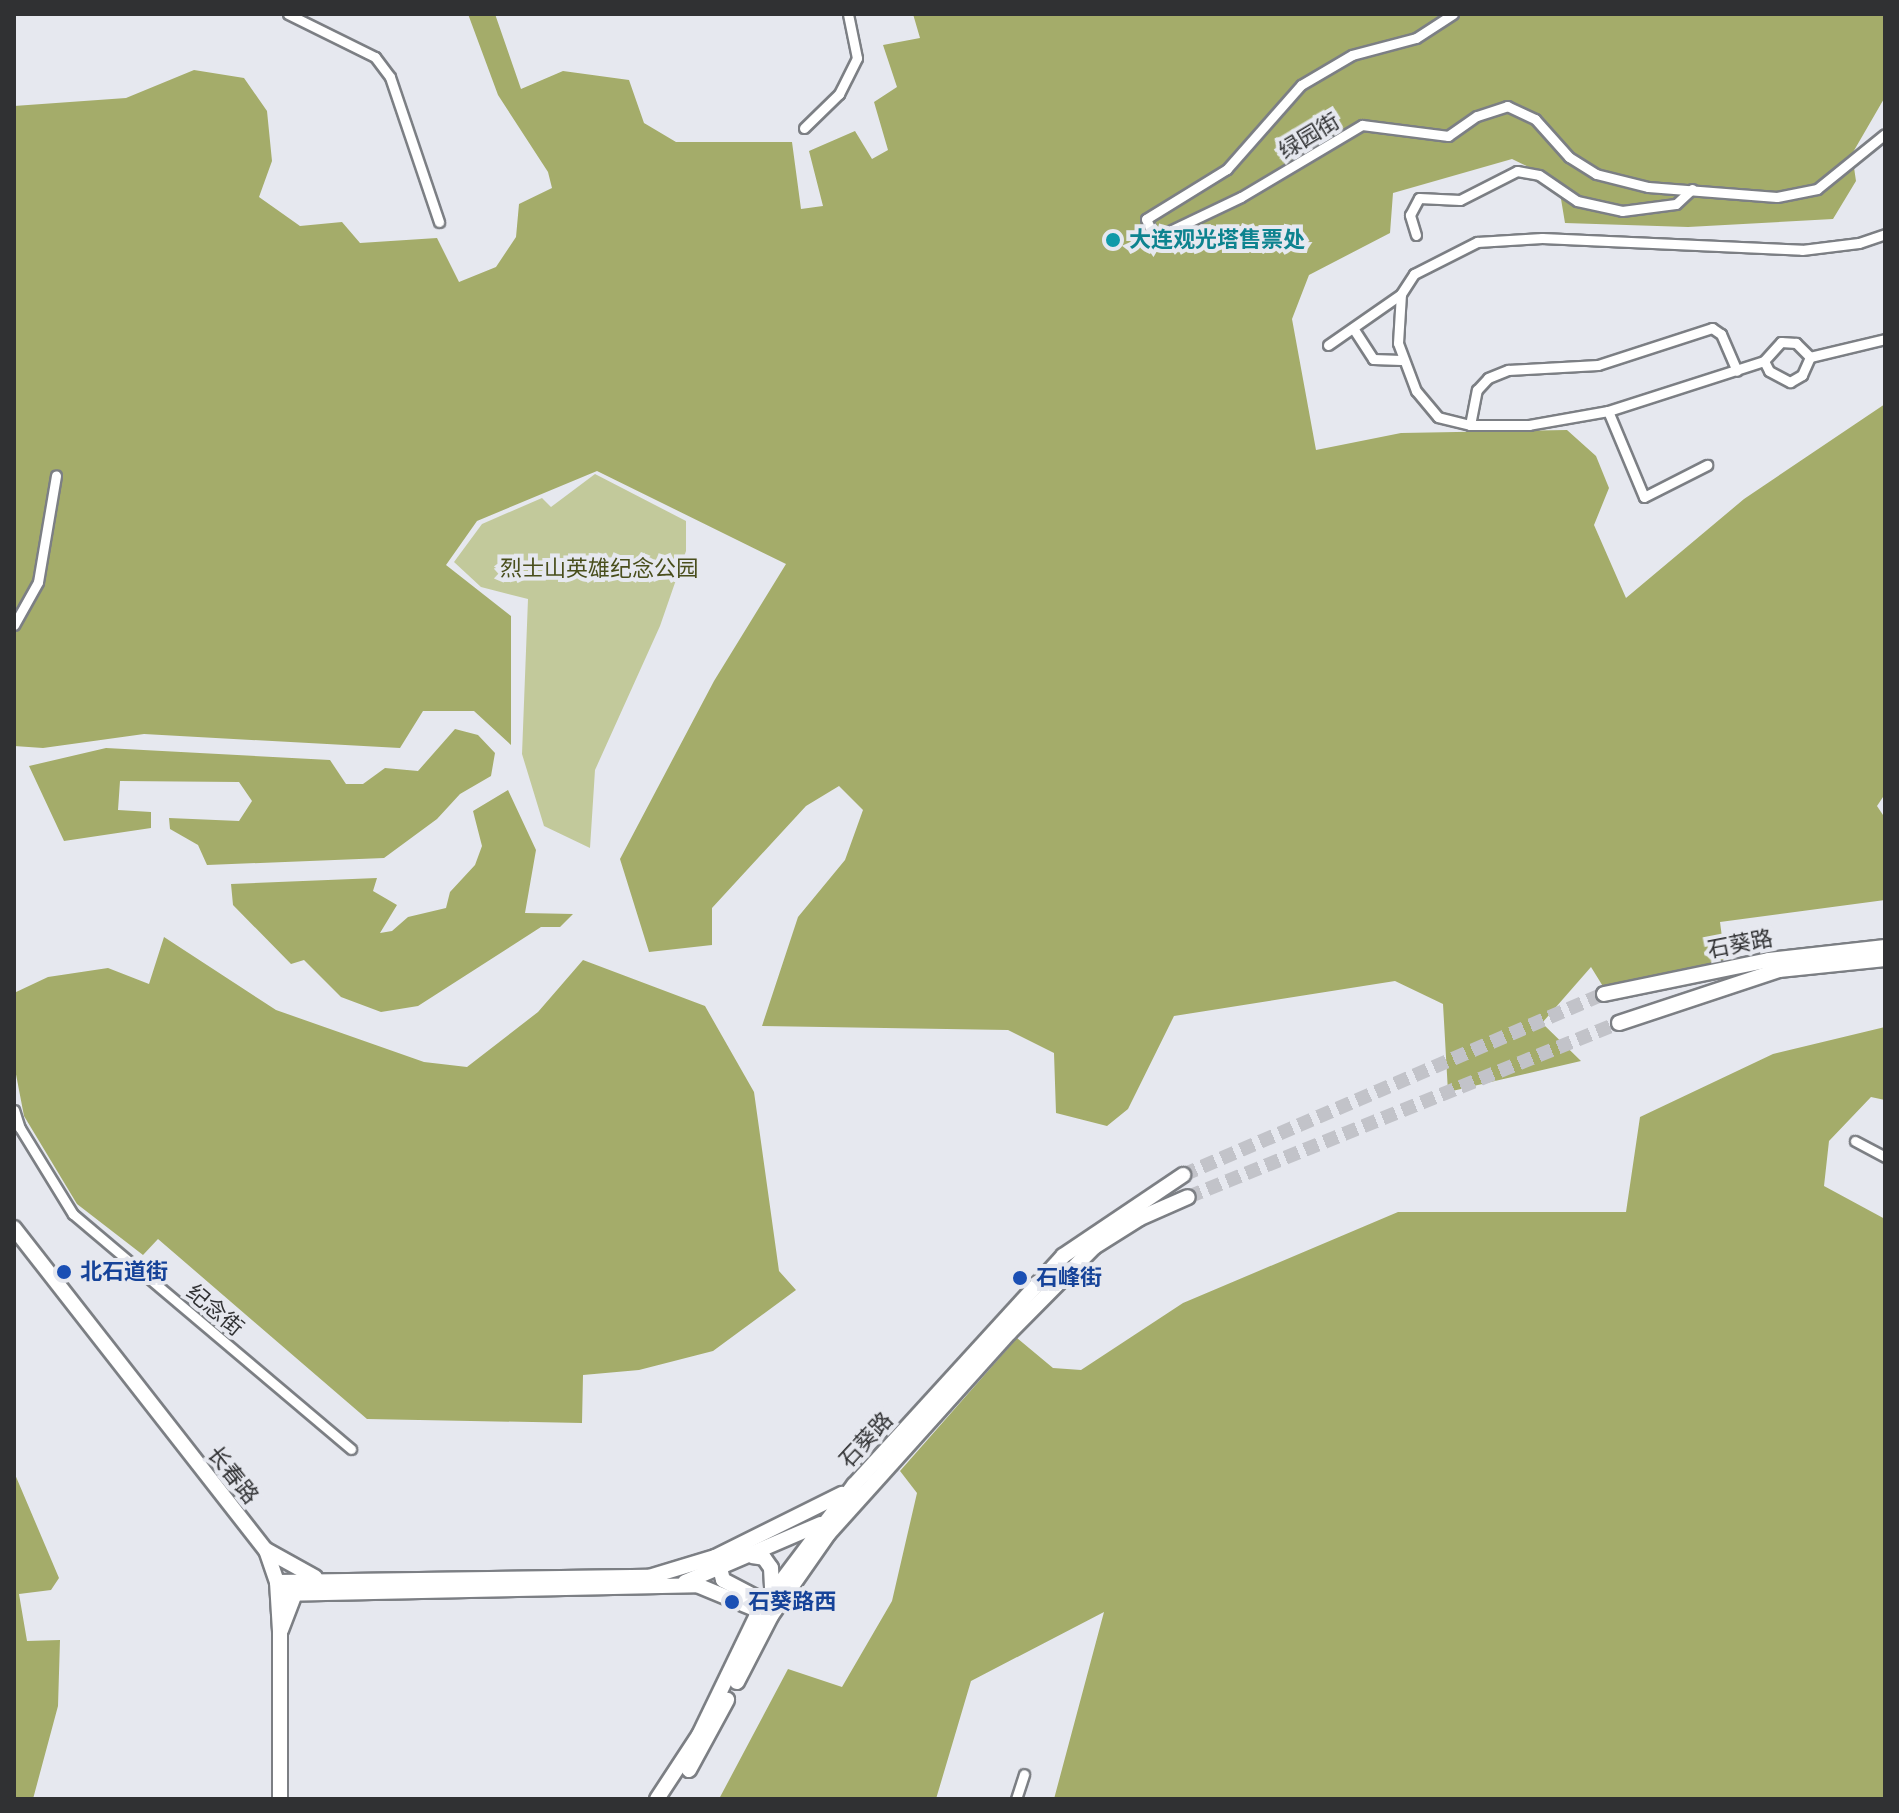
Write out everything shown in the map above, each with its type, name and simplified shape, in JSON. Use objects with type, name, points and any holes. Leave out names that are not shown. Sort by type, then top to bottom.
[{"type":"main road","name":"石葵路","points":[[1604,994],[1769,960],[1885,947]]},
{"type":"main road","points":[[1619,1023],[1779,970],[1885,959]]},
{"type":"main road","name":"石葵路","points":[[657,1799],[699,1735],[769,1606],[824,1521],[854,1485],[1063,1256],[1183,1175]]},
{"type":"main road","name":"石葵路","points":[[668,1799],[708,1741],[769,1606],[856,1502],[1070,1268],[1118,1231],[1188,1197]]},
{"type":"main road","name":"长春路","points":[[14,1228],[266,1550],[277,1588],[280,1631],[280,1799]]},
{"type":"main road","points":[[277,1588],[315,1578],[649,1577],[715,1557],[831,1501],[854,1485]]},
{"type":"main road","points":[[277,1588],[296,1591],[651,1589],[677,1585],[751,1556],[856,1502]]},
{"type":"main road","points":[[266,1550],[315,1578]]},
{"type":"main road","points":[[751,1556],[764,1558],[771,1568],[769,1606]]},
{"type":"main road","points":[[720,1568],[723,1580],[769,1606]]},
{"type":"main road","points":[[677,1585],[716,1589],[769,1606]]},
{"type":"main road","points":[[280,1631],[296,1591]]},
{"type":"street","points":[[288,14],[375,57],[390,77],[439,222]]},
{"type":"street","points":[[804,128],[839,94],[857,58],[848,14]]},
{"type":"street","name":"绿园街","points":[[1453,14],[1416,38],[1352,55],[1301,85],[1227,169],[1146,219],[1155,238],[1241,197],[1362,125],[1448,136],[1477,116],[1507,106],[1535,119],[1569,157],[1596,174],[1648,187],[1777,197],[1817,189],[1885,134]]},
{"type":"street","points":[[1416,235],[1410,215],[1419,198],[1460,200],[1517,171],[1539,175],[1577,201],[1622,211],[1676,204],[1692,189]]},
{"type":"street","points":[[1328,345],[1401,294],[1414,274],[1477,242],[1542,238],[1802,250],[1859,243],[1885,234]]},
{"type":"street","points":[[1401,294],[1401,360],[1416,391],[1438,417],[1470,425],[1529,425],[1608,411],[1764,361],[1781,342],[1796,343],[1810,357]]},
{"type":"street","points":[[1353,328],[1373,359],[1401,360]]},
{"type":"street","points":[[1470,425],[1477,390],[1488,378],[1508,370],[1598,365],[1712,328],[1721,334],[1737,371]]},
{"type":"street","points":[[1810,357],[1885,339]]},
{"type":"street","points":[[1764,361],[1769,371],[1790,382],[1802,375],[1810,357]]},
{"type":"street","points":[[1608,411],[1644,497],[1707,465]]},
{"type":"street","points":[[14,625],[38,582],[56,476]]},
{"type":"street","name":"纪念街","points":[[14,1110],[20,1128],[73,1214],[351,1449]]},
{"type":"street","points":[[1855,1141],[1885,1157]]},
{"type":"street","points":[[1016,1799],[1024,1774]]},
{"type":"green space","points":[[468,14],[495,14],[521,89],[563,71],[629,80],[644,123],[676,142],[792,142],[801,209],[823,206],[809,151],[855,131],[872,159],[888,150],[874,102],[897,87],[883,45],[920,38],[913,14],[1885,14],[1885,97],[1852,154],[1856,181],[1833,219],[1688,227],[1565,223],[1558,181],[1512,159],[1393,193],[1390,233],[1309,275],[1292,319],[1316,450],[1401,433],[1567,430],[1596,456],[1609,488],[1594,525],[1626,598],[1744,499],[1885,404],[1885,794],[1877,806],[1885,818],[1885,900],[1720,922],[1725,960],[1604,988],[1591,967],[1542,1023],[1581,1061],[1448,1092],[1443,1004],[1395,981],[1174,1016],[1128,1109],[1107,1126],[1056,1113],[1054,1053],[1008,1030],[762,1026],[798,917],[845,860],[863,810],[839,786],[806,806],[712,908],[712,945],[649,952],[620,859],[714,681],[786,564],[597,471],[477,521],[446,565],[511,616],[511,745],[474,711],[423,711],[400,748],[144,734],[43,748],[14,746],[14,106],[126,98],[194,70],[244,78],[267,111],[272,161],[259,197],[300,226],[342,222],[360,243],[437,238],[459,282],[496,267],[516,237],[519,204],[552,188],[548,172],[498,95]]},
{"type":"green space","name":"烈士山英雄纪念公园","points":[[595,474],[686,521],[686,551],[660,626],[595,770],[590,848],[544,826],[522,754],[528,599],[481,587],[454,562],[482,524],[542,498],[551,507]]},
{"type":"green space","points":[[455,729],[478,735],[495,753],[491,776],[460,794],[437,819],[384,858],[207,865],[198,845],[170,829],[169,818],[239,821],[252,801],[239,782],[120,781],[118,810],[151,812],[151,828],[64,841],[29,766],[106,748],[330,760],[346,784],[363,784],[385,768],[418,771]]},
{"type":"green space","points":[[508,790],[536,850],[525,913],[573,914],[560,927],[541,927],[418,1006],[381,1012],[341,997],[304,960],[291,964],[233,905],[231,884],[377,878],[373,891],[397,905],[380,933],[392,931],[408,917],[446,908],[450,892],[475,865],[482,846],[473,811]]},
{"type":"green space","points":[[164,937],[276,1010],[424,1062],[467,1067],[538,1012],[583,960],[705,1006],[754,1092],[779,1271],[796,1290],[713,1351],[639,1370],[583,1375],[582,1423],[367,1419],[158,1239],[143,1255],[77,1204],[24,1116],[14,1064],[14,993],[48,977],[108,968],[149,984]]},
{"type":"green space","points":[[1885,1027],[1885,1100],[1871,1097],[1829,1141],[1824,1186],[1885,1219],[1885,1799],[1054,1799],[1104,1612],[971,1681],[936,1799],[719,1799],[788,1669],[842,1687],[892,1601],[917,1493],[900,1471],[1017,1338],[1053,1368],[1081,1370],[1183,1303],[1398,1212],[1626,1212],[1640,1117],[1773,1054]]},
{"type":"green space","points":[[14,1472],[59,1578],[51,1590],[19,1594],[27,1641],[60,1640],[58,1706],[33,1799],[14,1799]]},
{"type":"tunnel","points":[[1183,1175],[1604,994]]},
{"type":"tunnel","points":[[1188,1197],[1619,1023]]},
{"type":"place","name":"大连观光塔售票处","points":[[1113,240]]},
{"type":"place","name":"北石道街","points":[[64,1272]]},
{"type":"place","name":"石峰街","points":[[1020,1278]]},
{"type":"place","name":"石葵路西","points":[[732,1602]]}]
